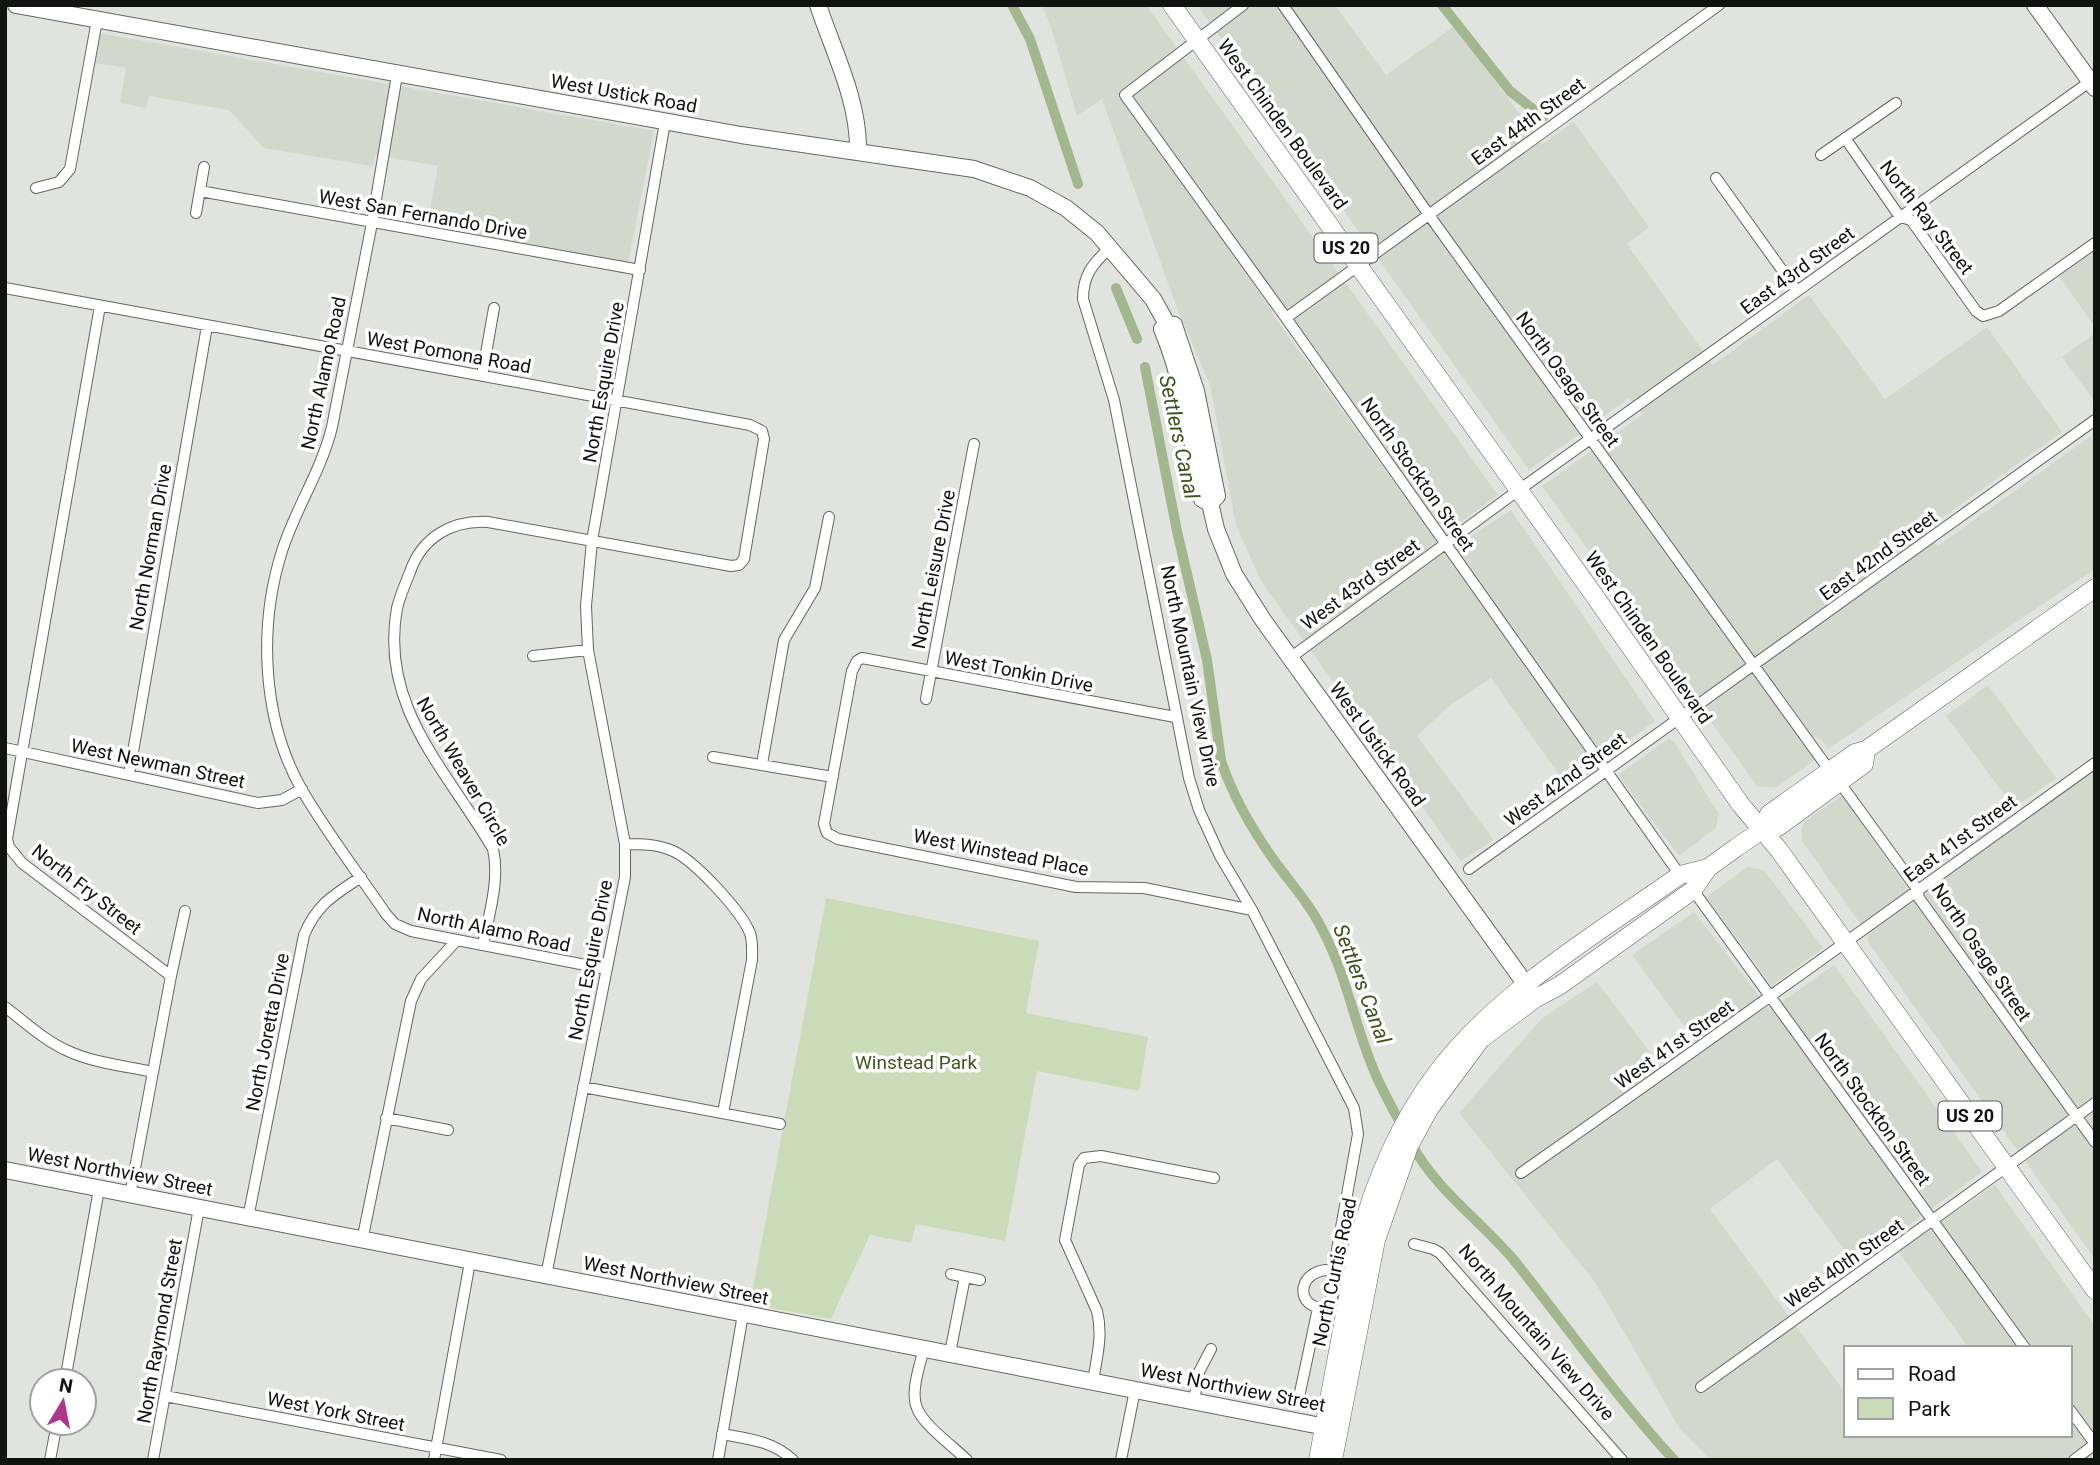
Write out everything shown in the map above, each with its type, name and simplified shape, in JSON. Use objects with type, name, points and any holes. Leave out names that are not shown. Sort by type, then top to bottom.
[{"type":"main road","name":"West Ustick Road","points":[[16,5],[666,122],[962,167],[1030,188],[1066,208],[1097,233],[1153,299],[1167,324],[1163,329],[1183,394],[1202,499],[1210,503],[1222,547],[1234,574],[1290,658],[1530,992]]},
{"type":"main road","points":[[818,5],[854,107],[858,128],[858,152]]},
{"type":"main road","name":"West Chinden Boulevard","points":[[1172,5],[1741,805],[1780,850],[2095,1290]]},
{"type":"main road","points":[[2035,5],[2093,82]]},
{"type":"main road","name":"North Curtis Road","points":[[1530,992],[1559,986],[1693,890],[1708,868],[1762,830],[1769,814],[1864,764],[1866,750],[2095,588]]},
{"type":"main road","name":"North Curtis Road","points":[[1318,1460],[1332,1428],[1392,1168],[1423,1106],[1481,1039],[1530,992],[1680,875],[1708,868]]},
{"type":"main road","name":"West Northview Street","points":[[5,1170],[1332,1428]]},
{"type":"main road","name":"North Curtis Road","points":[[1332,1428],[1333,1460]]},
{"type":"street","points":[[1197,40],[1243,5]]},
{"type":"street","name":"North Osage Street","points":[[1283,5],[1429,215],[1917,889],[1919,898],[2095,1142]]},
{"type":"street","name":"East 44th Street","points":[[1286,318],[1719,5]]},
{"type":"street","points":[[36,188],[58,182],[70,169],[97,20]]},
{"type":"street","name":"North Stockton Street","points":[[1197,40],[1125,95],[1680,875]]},
{"type":"street","name":"North Alamo Road","points":[[397,75],[372,223],[326,454],[297,513],[272,587],[268,625],[271,696],[289,761],[302,789],[395,924],[411,931],[606,970]]},
{"type":"street","name":"East 43rd Street","points":[[1519,490],[2093,82]]},
{"type":"street","points":[[1821,155],[1896,103]]},
{"type":"street","name":"North Esquire Drive","points":[[546,1276],[625,877],[625,844],[588,650],[586,606],[592,541],[666,122]]},
{"type":"street","name":"North Ray Street","points":[[1845,138],[1900,217],[1911,220],[1976,312],[1983,316],[1999,311],[2095,243]]},
{"type":"street","points":[[196,213],[204,167]]},
{"type":"street","points":[[1716,178],[1797,291]]},
{"type":"street","name":"West San Fernando Drive","points":[[200,191],[640,270]]},
{"type":"street","name":"North Mountain View Drive","points":[[1110,248],[1088,271],[1083,284],[1083,299],[1114,400],[1189,778],[1199,810],[1220,856],[1252,910],[1354,1108],[1358,1134]]},
{"type":"street","name":"West Pomona Road","points":[[5,288],[750,425],[762,431],[764,439],[744,559],[739,565]]},
{"type":"street","name":"North Fry Street","points":[[100,306],[7,829],[9,847],[22,863],[171,976]]},
{"type":"street","points":[[482,376],[494,308]]},
{"type":"street","name":"North Norman Drive","points":[[129,775],[206,326]]},
{"type":"street","name":"East 42nd Street","points":[[1681,718],[2095,420]]},
{"type":"street","name":"North Leisure Drive","points":[[926,699],[974,444]]},
{"type":"street","name":"West 43rd Street","points":[[1290,658],[1519,490]]},
{"type":"street","points":[[762,764],[784,640],[815,588],[829,517]]},
{"type":"street","name":"North Weaver Circle","points":[[483,945],[496,863],[493,849],[419,734],[403,699],[394,656],[398,605],[412,565],[425,545],[453,525],[469,521],[488,522],[731,566],[739,565]]},
{"type":"street","points":[[533,656],[588,650]]},
{"type":"street","name":"West Tonkin Drive","points":[[832,777],[852,671],[857,661],[867,658],[1175,717]]},
{"type":"street","name":"West 42nd Street","points":[[1469,870],[1681,718]]},
{"type":"street","name":"West Newman Street","points":[[5,748],[258,803],[282,800],[302,789]]},
{"type":"street","points":[[713,757],[832,777]]},
{"type":"street","name":"East 41st Street","points":[[1845,942],[2095,763]]},
{"type":"street","name":"West Winstead Place","points":[[832,777],[824,824],[827,833],[838,839],[1076,887],[1144,888],[1252,910]]},
{"type":"street","points":[[625,844],[648,843],[687,859],[741,918],[751,935],[752,960],[723,1114]]},
{"type":"street","name":"North Joretta Drive","points":[[248,1218],[304,935],[312,916],[326,900],[361,877]]},
{"type":"street","name":"North Stockton Street","points":[[1693,890],[2024,1346]]},
{"type":"street","points":[[130,1195],[185,911]]},
{"type":"street","points":[[362,1241],[411,1001],[421,979],[457,940]]},
{"type":"street","name":"West 41st Street","points":[[1521,1173],[1845,942]]},
{"type":"street","points":[[5,1007],[68,1052],[153,1072]]},
{"type":"street","points":[[583,1087],[780,1124]]},
{"type":"street","name":"West 40th Street","points":[[1701,1387],[2095,1103]]},
{"type":"street","points":[[386,1118],[448,1130]]},
{"type":"street","name":"North Curtis Road","points":[[1333,1272],[1315,1271],[1306,1279],[1304,1297],[1307,1302],[1318,1308],[1325,1308],[1331,1300],[1335,1283],[1333,1272],[1358,1134]]},
{"type":"street","points":[[1093,1381],[1101,1337],[1100,1324],[1066,1240],[1079,1165],[1084,1158],[1101,1156],[1214,1178]]},
{"type":"street","points":[[67,1367],[99,1189]]},
{"type":"street","name":"North Raymond Street","points":[[153,1460],[199,1208]]},
{"type":"street","name":"North Mountain View Drive","points":[[1414,1244],[1440,1253],[1622,1460]]},
{"type":"street","points":[[434,1460],[470,1262]]},
{"type":"street","points":[[951,1274],[980,1280]]},
{"type":"street","points":[[950,1353],[965,1277]]},
{"type":"street","name":"North Curtis Road","points":[[1299,1397],[1318,1308]]},
{"type":"street","points":[[718,1460],[743,1314]]},
{"type":"street","points":[[924,1348],[915,1391],[916,1408],[967,1460]]},
{"type":"street","points":[[1194,1401],[1199,1372],[1211,1349]]},
{"type":"street","points":[[1121,1460],[1135,1390]]},
{"type":"street","name":"West York Street","points":[[165,1396],[501,1460]]},
{"type":"street","points":[[2072,1413],[2095,1444],[2074,1460]]},
{"type":"street","points":[[722,1434],[767,1443],[784,1451],[793,1460]]},
{"type":"street","points":[[50,1460],[54,1437]]},
{"type":"shaded area","points":[[1041,5],[1146,5],[1498,495],[1446,533],[1280,306],[1271,312],[1445,553],[1511,510],[1655,721],[1567,786],[1491,678],[1449,706],[1417,736],[1494,840],[1461,861],[1261,581],[1236,525],[1210,385],[1177,308],[1102,99],[1077,116],[1050,24]]},
{"type":"shaded area","points":[[1197,5],[1335,5],[1386,75],[1454,26],[1542,144],[1574,122],[1649,227],[1627,244],[1713,365],[1809,295],[1885,399],[1987,327],[2062,432],[1925,530],[1938,546],[2095,433],[2095,569],[1828,749],[1821,739],[1809,736],[1817,758],[1776,788],[1757,786],[1542,486],[1642,415],[1629,398],[1529,470]]},
{"type":"shaded area","points":[[99,33],[654,131],[626,273],[425,236],[438,166],[375,155],[372,166],[264,148],[229,110],[149,96],[146,108],[120,103],[126,68],[95,63]]},
{"type":"shaded area","points":[[2095,251],[2095,327],[2059,276]]},
{"type":"shaded area","points":[[2095,333],[2095,402],[2062,357]]},
{"type":"shaded area","points":[[1988,685],[2056,778],[2014,808],[1946,716]]},
{"type":"shaded area","points":[[1669,738],[1675,743],[1718,813],[1716,828],[1679,856],[1618,775]]},
{"type":"shaded area","points":[[2095,770],[2095,1259],[1868,942],[1868,935],[1802,841],[1802,827],[1805,821],[1842,795],[1915,899]]},
{"type":"shaded area","points":[[1747,867],[1764,870],[1823,948],[1772,986],[1706,897]]},
{"type":"shaded area","points":[[1694,912],[1770,1010],[1834,965],[1982,1172],[1855,1264],[1777,1159],[1710,1209],[1844,1391],[1844,1437],[2072,1437],[2072,1346],[1968,1346],[1898,1251],[1995,1185],[2095,1326],[2095,1455],[2088,1460],[1711,1460],[1680,1429],[1595,1282],[1459,1113],[1542,1018],[1597,982],[1668,1076],[1703,1052],[1632,955]]},
{"type":"green space","name":"Winstead Park","points":[[826,898],[1039,941],[1026,1013],[1148,1037],[1139,1091],[1037,1071],[1005,1241],[916,1224],[911,1243],[870,1235],[831,1319],[750,1304]]},
{"type":"waterway","name":"Settlers Canal","points":[[1012,5],[1030,39],[1078,184]]},
{"type":"waterway","points":[[1442,5],[1510,91],[1543,117]]},
{"type":"waterway","name":"Settlers Canal","points":[[1116,288],[1137,339]]},
{"type":"waterway","name":"Settlers Canal","points":[[1145,367],[1177,531],[1207,660],[1221,760],[1231,788],[1252,826],[1308,905],[1324,933],[1339,967],[1375,1073],[1404,1130]]},
{"type":"waterway","name":"Settlers Canal","points":[[1411,1143],[1445,1190],[1513,1259],[1611,1386],[1674,1460]]}]
